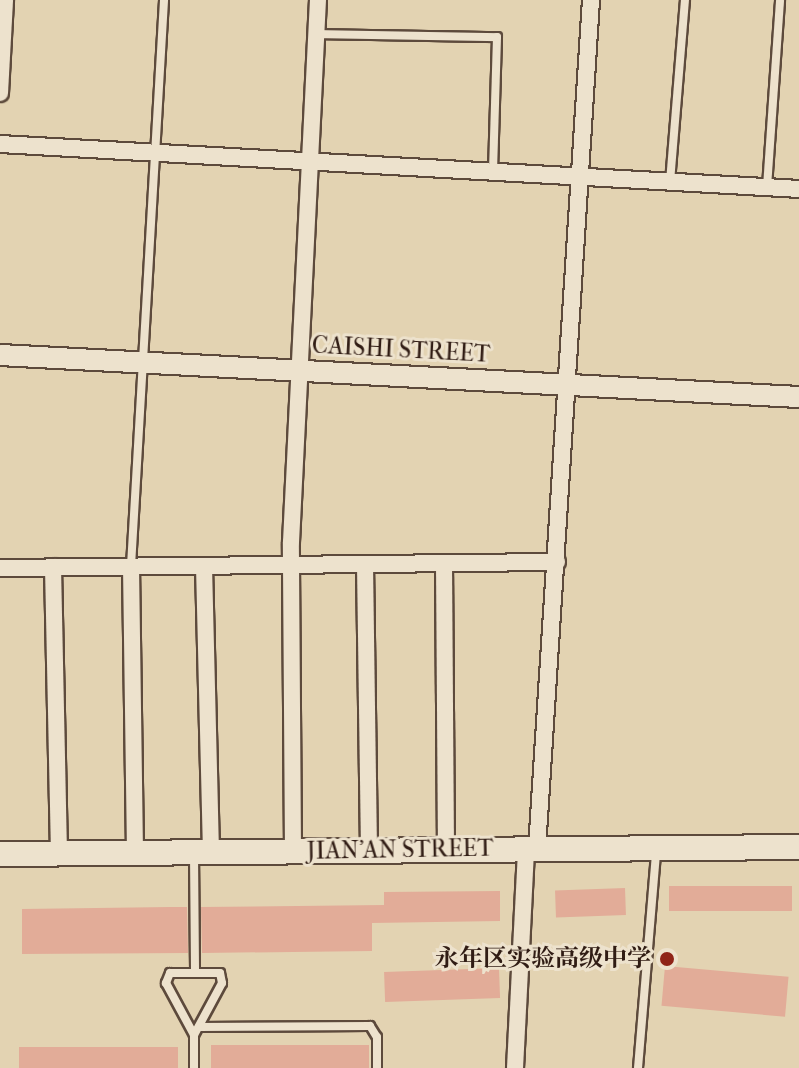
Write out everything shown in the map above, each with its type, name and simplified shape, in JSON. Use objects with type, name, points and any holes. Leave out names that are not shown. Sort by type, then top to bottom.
[{"type":"main road","name":"JIAN'AN STREET","points":[[0,854],[799,847]]},
{"type":"street","points":[[0,93],[5,0]]},
{"type":"street","points":[[293,851],[291,564],[313,162],[318,0]]},
{"type":"street","points":[[515,1068],[557,562],[591,0]]},
{"type":"street","points":[[0,144],[799,189]]},
{"type":"street","name":"CAISHI STREET","points":[[0,355],[799,397]]},
{"type":"street","points":[[0,568],[557,562]]},
{"type":"street","points":[[444,563],[446,850]]},
{"type":"street","points":[[365,564],[369,850]]},
{"type":"street","points":[[131,566],[135,853]]},
{"type":"street","points":[[202,852],[204,566]]},
{"type":"street","points":[[53,567],[59,853]]},
{"type":"lane","points":[[131,566],[164,0]]},
{"type":"lane","points":[[670,182],[685,0]]},
{"type":"lane","points":[[767,187],[780,0]]},
{"type":"lane","points":[[317,34],[497,37],[493,172]]},
{"type":"lane","points":[[638,1068],[656,848]]},
{"type":"lane","points":[[195,973],[202,852]]},
{"type":"lane","points":[[194,1068],[196,1031],[222,983],[220,973],[170,973],[166,983],[196,1031]]},
{"type":"lane","points":[[196,1031],[370,1026],[377,1037],[377,1068]]},
{"type":"building","points":[[669,886],[792,886],[792,911],[669,911]]},
{"type":"building","points":[[625,888],[626,915],[556,917],[555,890]]},
{"type":"building","points":[[500,891],[500,921],[372,923],[372,951],[202,953],[201,907],[384,905],[384,892]]},
{"type":"building","points":[[187,907],[188,953],[22,954],[22,909]]},
{"type":"building","points":[[665,966],[789,977],[785,1017],[662,1006]]},
{"type":"building","points":[[499,968],[500,998],[385,1002],[384,972]]},
{"type":"building","points":[[211,1045],[369,1045],[369,1068],[211,1068]]},
{"type":"building","points":[[19,1047],[178,1047],[178,1068],[19,1068]]},
{"type":"place","name":"永年区实验高级中学","points":[[667,959]]}]
